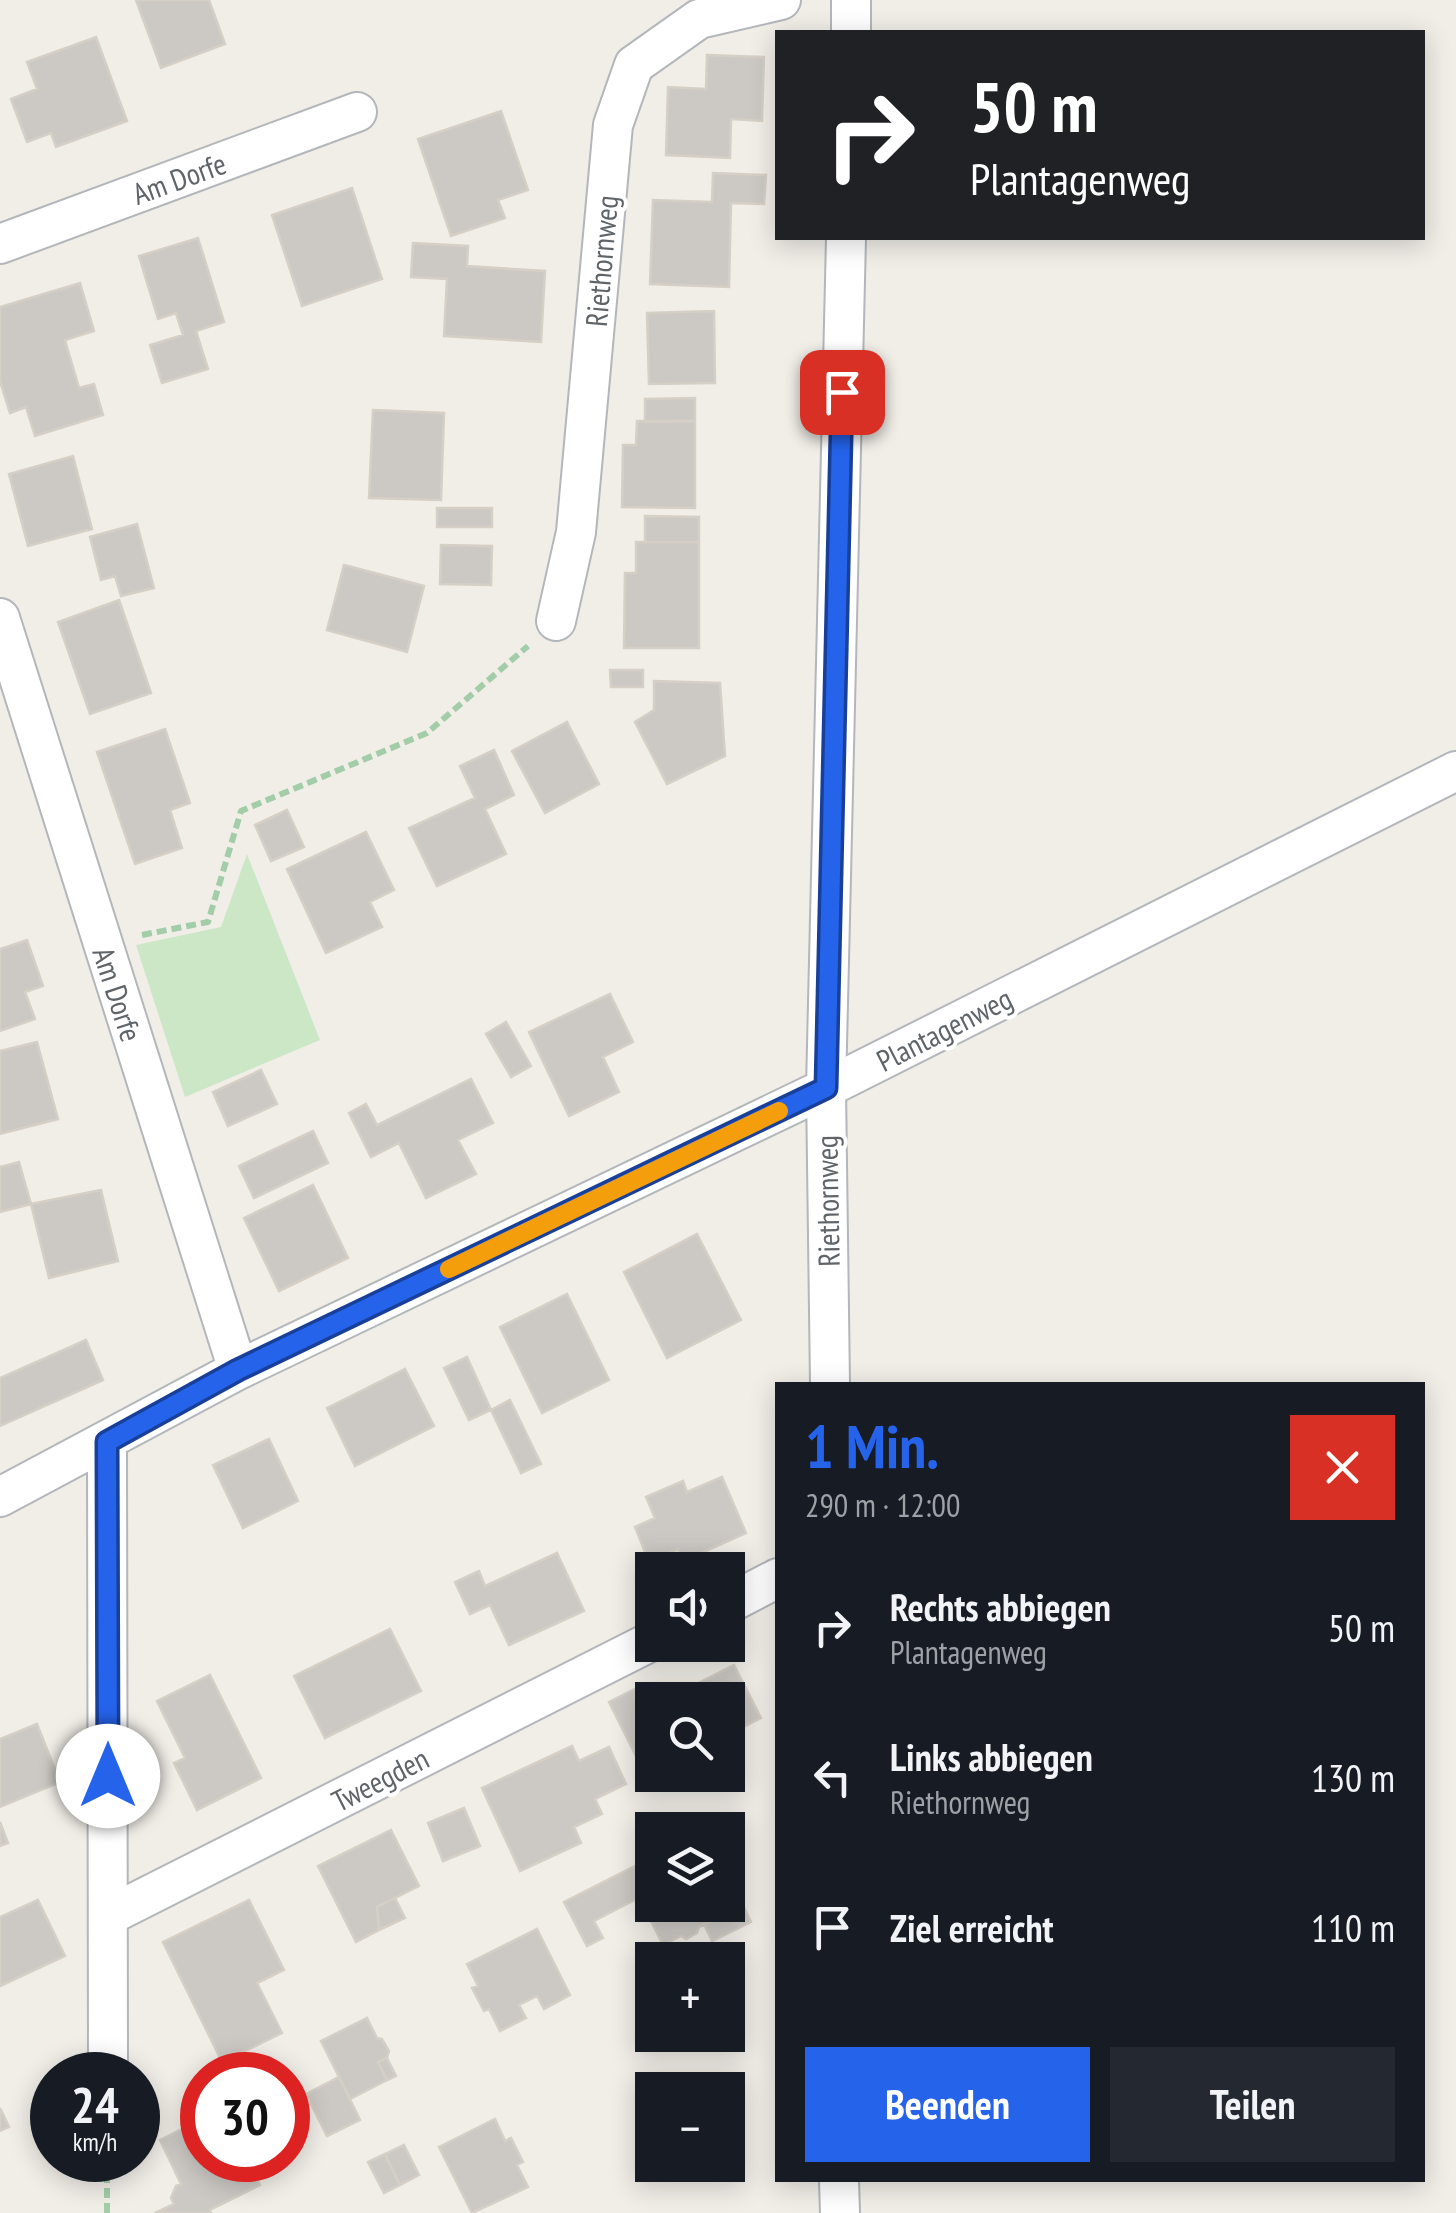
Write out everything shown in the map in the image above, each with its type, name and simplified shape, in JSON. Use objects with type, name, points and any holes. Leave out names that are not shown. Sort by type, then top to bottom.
[{"type":"street","name":"Riethornweg","points":[[556,621],[576,532],[613,125],[634,66],[700,19],[781,0]]},
{"type":"street","points":[[851,30],[852,0]]},
{"type":"street","name":"Am Dorfe","points":[[0,244],[357,112]]},
{"type":"street","name":"Riethornweg","points":[[830,1382],[826,1088],[846,240]]},
{"type":"street","name":"Am Dorfe","points":[[0,618],[238,1370]]},
{"type":"street","name":"Plantagenweg","points":[[0,1496],[238,1370],[826,1088],[1456,772]]},
{"type":"street","points":[[107,1442],[108,2052]]},
{"type":"street","points":[[745,1595],[775,1580]]},
{"type":"street","name":"Tweegden","points":[[108,1916],[635,1651]]},
{"type":"street","points":[[840,2182],[840,2213]]},
{"type":"path","points":[[102,942],[208,922],[241,812],[427,733],[556,621]]},
{"type":"path","points":[[107,2213],[108,2182]]},
{"type":"green space","points":[[247,854],[320,1040],[185,1097],[136,945],[221,927]]},
{"type":"building","points":[[136,0],[209,0],[225,44],[161,68]]},
{"type":"building","points":[[96,37],[127,121],[56,147],[51,133],[27,142],[11,99],[37,89],[27,62]]},
{"type":"building","points":[[707,55],[764,57],[762,121],[731,119],[730,158],[666,155],[668,87],[706,89]]},
{"type":"building","points":[[501,111],[528,190],[498,200],[505,218],[451,236],[418,139]]},
{"type":"building","points":[[713,173],[766,175],[764,204],[731,203],[729,287],[650,284],[653,200],[712,202]]},
{"type":"building","points":[[352,188],[382,279],[302,306],[272,215]]},
{"type":"building","points":[[198,238],[224,322],[196,331],[208,369],[162,383],[150,345],[183,335],[176,313],[158,319],[139,256]]},
{"type":"building","points":[[413,243],[468,246],[467,266],[545,271],[541,342],[444,336],[447,279],[411,277]]},
{"type":"building","points":[[80,283],[94,331],[65,340],[79,388],[94,384],[103,415],[35,436],[26,407],[10,413],[0,381],[0,307]]},
{"type":"building","points":[[714,311],[715,383],[649,384],[647,313]]},
{"type":"building","points":[[695,398],[695,421],[645,422],[645,399]]},
{"type":"building","points":[[373,410],[444,413],[441,500],[369,498]]},
{"type":"building","points":[[637,421],[695,421],[695,508],[622,507],[623,445],[636,445]]},
{"type":"building","points":[[73,456],[92,529],[28,546],[9,474]]},
{"type":"building","points":[[437,508],[492,508],[492,527],[437,527]]},
{"type":"building","points":[[645,516],[699,517],[699,542],[645,542]]},
{"type":"building","points":[[137,524],[154,588],[121,596],[115,576],[101,580],[90,537]]},
{"type":"building","points":[[636,542],[699,542],[699,648],[624,648],[625,573],[636,573]]},
{"type":"building","points":[[441,545],[492,546],[491,585],[440,584]]},
{"type":"building","points":[[344,565],[424,586],[407,652],[327,630]]},
{"type":"building","points":[[119,600],[151,693],[90,714],[58,622]]},
{"type":"building","points":[[610,670],[643,670],[643,687],[611,687]]},
{"type":"building","points":[[654,681],[720,683],[725,756],[667,784],[635,722],[654,710]]},
{"type":"building","points":[[567,722],[599,784],[545,813],[512,751]]},
{"type":"building","points":[[165,729],[190,803],[170,810],[182,848],[135,864],[97,752]]},
{"type":"building","points":[[494,750],[514,795],[485,809],[506,854],[437,886],[409,828],[475,798],[460,766]]},
{"type":"building","points":[[287,810],[304,847],[271,861],[255,825]]},
{"type":"building","points":[[366,832],[394,890],[370,902],[382,927],[326,953],[287,869]]},
{"type":"building","points":[[27,940],[43,986],[25,992],[35,1019],[0,1031],[0,949]]},
{"type":"building","points":[[610,994],[633,1042],[603,1057],[619,1092],[569,1116],[529,1032]]},
{"type":"building","points":[[506,1022],[531,1066],[511,1077],[486,1034]]},
{"type":"building","points":[[37,1042],[58,1119],[0,1134],[0,1051]]},
{"type":"building","points":[[261,1070],[277,1104],[228,1126],[213,1092]]},
{"type":"building","points":[[471,1079],[493,1123],[458,1140],[476,1174],[426,1198],[399,1143],[371,1157],[349,1113],[366,1104],[377,1125]]},
{"type":"building","points":[[313,1131],[328,1163],[254,1198],[239,1166]]},
{"type":"building","points":[[19,1162],[31,1204],[0,1212],[0,1167]]},
{"type":"building","points":[[313,1185],[348,1258],[279,1291],[244,1218]]},
{"type":"building","points":[[101,1190],[118,1261],[49,1278],[31,1204]]},
{"type":"building","points":[[697,1234],[741,1320],[667,1358],[624,1272]]},
{"type":"building","points":[[567,1294],[609,1380],[542,1413],[500,1327]]},
{"type":"building","points":[[86,1340],[103,1380],[0,1426],[0,1378]]},
{"type":"building","points":[[467,1357],[491,1410],[469,1420],[444,1368]]},
{"type":"building","points":[[405,1369],[434,1426],[355,1466],[327,1408]]},
{"type":"building","points":[[510,1400],[541,1464],[521,1473],[491,1410]]},
{"type":"building","points":[[269,1439],[298,1501],[243,1528],[213,1465]]},
{"type":"building","points":[[722,1477],[746,1533],[703,1552],[645,1552],[635,1527],[655,1518],[646,1497],[683,1481],[687,1492]]},
{"type":"building","points":[[557,1553],[584,1611],[509,1645],[490,1605],[470,1614],[455,1582],[479,1571],[485,1586]]},
{"type":"building","points":[[390,1629],[421,1691],[325,1738],[294,1676]]},
{"type":"building","points":[[734,1665],[743,1682],[700,1682]]},
{"type":"building","points":[[210,1675],[261,1778],[197,1810],[174,1763],[185,1758],[157,1701]]},
{"type":"building","points":[[745,1687],[761,1718],[745,1726]]},
{"type":"building","points":[[635,1689],[635,1754],[609,1702]]},
{"type":"building","points":[[37,1724],[60,1782],[0,1807],[0,1739]]},
{"type":"building","points":[[572,1746],[579,1761],[609,1747],[626,1784],[595,1799],[602,1814],[574,1827],[581,1843],[520,1871],[482,1788]]},
{"type":"building","points":[[464,1808],[480,1846],[443,1861],[428,1823]]},
{"type":"building","points":[[0,1822],[8,1843],[0,1846]]},
{"type":"building","points":[[391,1830],[419,1886],[377,1907],[379,1930],[356,1942],[318,1866]]},
{"type":"building","points":[[635,1866],[635,1900],[594,1921],[603,1938],[587,1946],[564,1902]]},
{"type":"building","points":[[395,1898],[405,1918],[379,1930],[377,1907]]},
{"type":"building","points":[[38,1900],[65,1956],[0,1986],[0,1917]]},
{"type":"building","points":[[249,1900],[284,1970],[257,1983],[282,2033],[243,2052],[217,2052],[163,1942]]},
{"type":"building","points":[[745,1909],[751,1922],[712,1941],[704,1924],[745,1922]]},
{"type":"building","points":[[652,1922],[709,1922],[686,1939],[681,1936],[662,1942]]},
{"type":"building","points":[[537,1929],[570,1995],[544,2009],[537,1996],[519,2005],[526,2018],[500,2031],[472,1988],[478,1986],[467,1964]]},
{"type":"building","points":[[367,2018],[389,2051],[387,2058],[378,2062],[387,2080],[350,2099],[321,2041]]},
{"type":"building","points":[[387,2058],[396,2076],[387,2080],[378,2062]]},
{"type":"building","points":[[339,2077],[360,2120],[327,2136],[310,2102],[310,2092]]},
{"type":"building","points":[[0,2108],[9,2127],[0,2131]]},
{"type":"building","points":[[495,2119],[505,2141],[511,2138],[523,2162],[517,2165],[528,2187],[472,2213],[439,2147]]},
{"type":"building","points":[[180,2130],[180,2182],[160,2140]]},
{"type":"building","points":[[404,2145],[419,2175],[400,2185],[385,2154]]},
{"type":"building","points":[[385,2154],[400,2185],[384,2193],[368,2162]]},
{"type":"building","points":[[181,2184],[260,2185],[210,2210],[211,2213],[155,2213],[174,2204],[171,2198]]},
{"type":"slow traffic","points":[[449,1269],[779,1111]]},
{"type":"route","points":[[108,1776],[107,1442],[238,1370],[826,1088],[842,392]]}]
